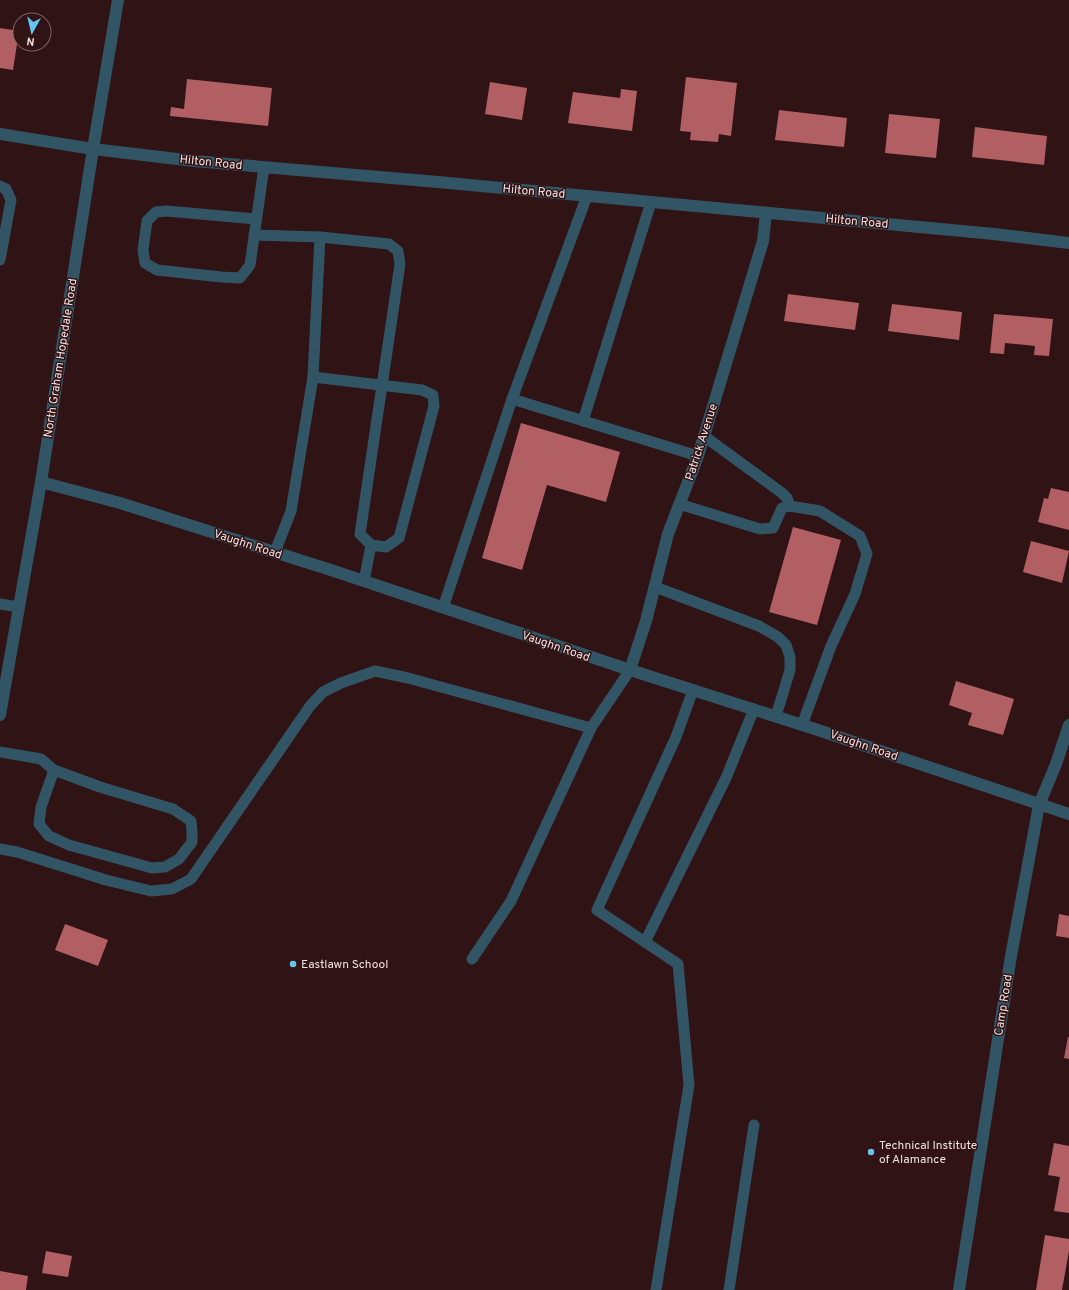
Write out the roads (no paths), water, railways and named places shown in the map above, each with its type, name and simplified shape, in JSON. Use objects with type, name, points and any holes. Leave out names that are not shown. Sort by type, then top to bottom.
[{"type":"street","name":"North Graham Hopedale Road","points":[[0,715],[41,482],[118,0]]},
{"type":"street","name":"Hilton Road","points":[[0,134],[93,149],[264,167],[986,233],[1069,243]]},
{"type":"street","name":"Patrick Avenue","points":[[630,670],[646,621],[668,534],[698,456],[763,241],[766,213]]},
{"type":"street","name":"Vaughn Road","points":[[41,482],[120,503],[275,552],[630,670],[776,716],[1069,814]]},
{"type":"street","name":"Camp Road","points":[[958,1290],[1011,956],[1040,805],[1069,725]]},
{"type":"lane","points":[[256,219],[167,211],[156,212],[147,221],[143,250],[145,263],[157,270],[221,278],[240,278],[250,265],[264,167]]},
{"type":"lane","points":[[0,186],[6,189],[11,200],[0,260]]},
{"type":"lane","points":[[443,608],[512,399],[587,196]]},
{"type":"lane","points":[[583,421],[651,202]]},
{"type":"lane","points":[[254,235],[320,237],[389,244],[398,251],[400,264],[382,386],[360,534],[371,545],[386,547],[399,538],[434,406],[433,395],[422,390],[382,386],[313,377]]},
{"type":"lane","points":[[275,552],[291,511],[313,377],[320,237]]},
{"type":"lane","points":[[512,399],[698,456]]},
{"type":"lane","points":[[704,436],[782,493],[787,498],[790,506]]},
{"type":"lane","points":[[679,504],[760,530],[773,528],[782,508],[790,506],[820,511],[860,536],[867,554],[854,594],[831,646],[802,725]]},
{"type":"lane","points":[[364,581],[371,545]]},
{"type":"lane","points":[[655,587],[759,626],[778,636],[786,645],[790,657],[790,670],[776,716]]},
{"type":"lane","points":[[0,604],[19,607]]},
{"type":"lane","points":[[472,959],[511,901],[591,728],[630,670]]},
{"type":"lane","points":[[0,849],[17,852],[106,880],[150,891],[172,889],[191,879],[310,706],[322,692],[341,683],[375,672],[408,678],[591,728]]},
{"type":"lane","points":[[656,1290],[688,1085],[678,964],[597,910],[676,737],[693,690]]},
{"type":"lane","points":[[646,942],[726,778],[754,709]]},
{"type":"lane","points":[[0,752],[41,759],[54,770],[100,787],[173,809],[191,821],[192,842],[179,859],[165,867],[152,868],[69,845],[49,836],[39,824],[42,807],[54,770]]},
{"type":"lane","points":[[729,1290],[754,1125]]},
{"type":"place","name":"Eastlawn School","points":[[293,964]]},
{"type":"place","name":"Technical Institute of Alamance","points":[[871,1152]]}]
